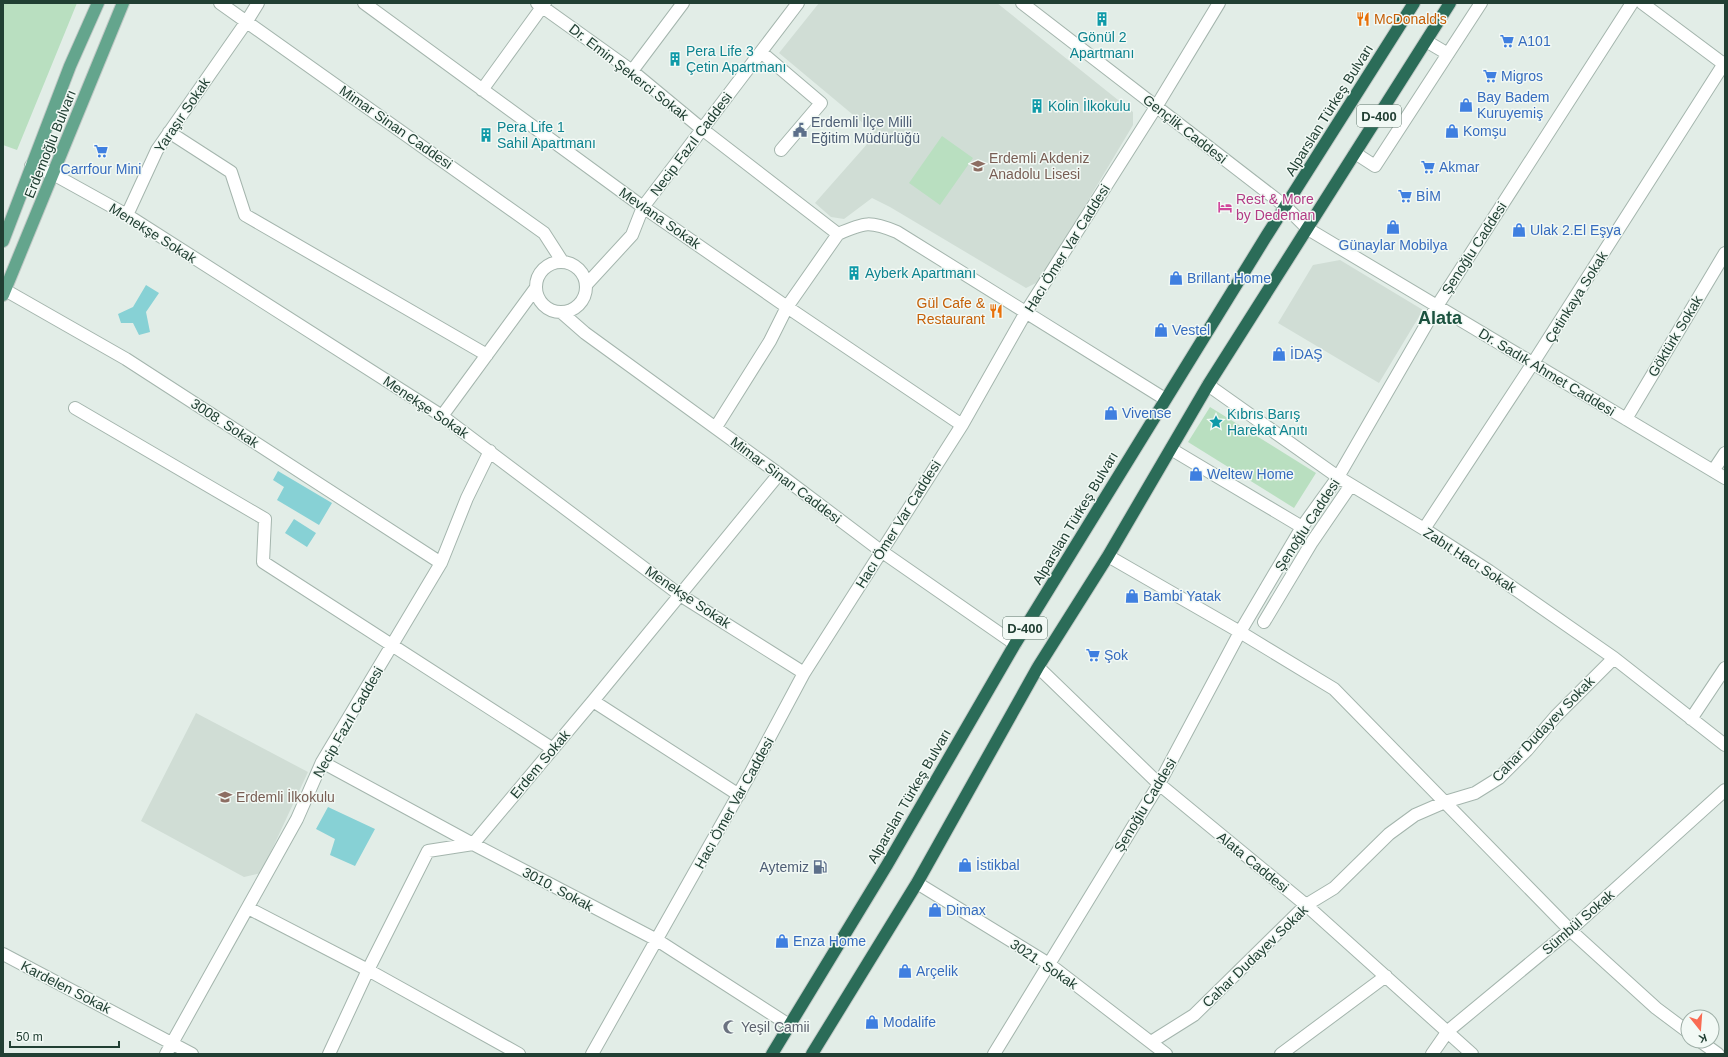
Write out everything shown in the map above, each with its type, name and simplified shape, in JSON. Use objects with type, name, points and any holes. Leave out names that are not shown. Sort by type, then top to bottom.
[{"type":"highway","name":"Alparslan Türkeş Bulvarı","points":[[772,1054],[887,865],[1014,644],[1082,537],[1165,399],[1285,206],[1414,3]]},
{"type":"highway","name":"D-400","points":[[812,1054],[917,883],[1038,668],[1108,556],[1208,386],[1450,3]]},
{"type":"main road","name":"Erdemoğlu Bulvarı","points":[[3,241],[70,66],[98,3]]},
{"type":"main road","name":"Erdemoğlu Bulvarı","points":[[4,293],[124,3]]},
{"type":"street","name":"Mimar Sinan Caddesi","points":[[220,3],[544,233],[562,261]]},
{"type":"street","name":"Yaraşır Sokak","points":[[128,215],[157,150],[247,22],[258,3]]},
{"type":"street","name":"Mevlana Sokak","points":[[364,3],[643,207],[787,307],[962,424]]},
{"type":"street","points":[[632,71],[683,3]]},
{"type":"street","name":"Necip Fazıl Caddesi","points":[[586,285],[632,235],[643,207],[798,3]]},
{"type":"street","name":"Gençlik Caddesi","points":[[1022,3],[1285,206],[1308,228]]},
{"type":"street","name":"Hacı Ömer Var Caddesi","points":[[592,1054],[739,795],[804,673],[962,424],[1026,312],[1156,107],[1219,3]]},
{"type":"street","points":[[1355,153],[1375,166],[1481,3]]},
{"type":"street","name":"Şenoğlu Caddesi","points":[[994,1054],[1159,784],[1240,632],[1302,527],[1338,478],[1437,306],[1632,3]]},
{"type":"street","points":[[1642,3],[1725,64]]},
{"type":"street","points":[[482,90],[541,4]]},
{"type":"street","name":"Dr. Emin Şekerci Sokak","points":[[541,4],[632,71],[702,129],[838,234]]},
{"type":"street","points":[[1426,41],[1448,54]]},
{"type":"street","points":[[761,52],[821,103],[781,150]]},
{"type":"street","name":"Çetinkaya Sokak","points":[[1424,529],[1533,364],[1725,64]]},
{"type":"street","points":[[169,132],[230,172],[245,215],[487,355]]},
{"type":"street","name":"Menekşe Sokak","points":[[31,166],[53,174],[128,215],[442,416],[680,595],[804,673]]},
{"type":"street","points":[[716,427],[770,341],[787,307],[838,234],[857,225],[877,224],[897,232],[1165,399]]},
{"type":"street","name":"Dr. Sadık Ahmet Caddesi","points":[[1308,228],[1725,478]]},
{"type":"street","name":"Göktürk Sokak","points":[[1626,419],[1725,253]]},
{"type":"street","points":[[562,261],[576,266],[581,271],[586,285],[585,293],[577,307],[569,311],[561,312],[546,308],[537,296],[535,289],[539,272],[554,262],[562,261]]},
{"type":"street","points":[[442,416],[535,289]]},
{"type":"street","name":"3008. Sokak","points":[[4,293],[126,359],[441,563]]},
{"type":"street","name":"Mimar Sinan Caddesi","points":[[561,312],[585,333],[716,427],[881,551],[1014,644]]},
{"type":"street","name":"Zabıt Hacı Sokak","points":[[1208,386],[1338,478],[1424,529],[1489,571],[1614,658],[1692,718]]},
{"type":"street","points":[[75,408],[265,519],[263,562],[393,644],[553,750]]},
{"type":"street","points":[[1171,449],[1302,527]]},
{"type":"street","name":"Necip Fazıl Caddesi","points":[[166,1054],[297,819],[322,762],[441,563],[467,498],[490,451]]},
{"type":"street","points":[[1713,471],[1725,453]]},
{"type":"street","name":"Erdem Sokak","points":[[473,844],[553,750],[779,474]]},
{"type":"street","points":[[1264,622],[1312,542],[1351,485]]},
{"type":"street","points":[[1108,556],[1240,632],[1334,689],[1570,930],[1656,1008],[1680,1026]]},
{"type":"street","name":"Cahar Dudayev Sokak","points":[[1151,1042],[1194,1015],[1306,905],[1334,888],[1389,834],[1414,815],[1445,802],[1475,793],[1499,778],[1527,750],[1556,716],[1614,658]]},
{"type":"street","name":"Alata Caddesi","points":[[1038,668],[1159,784],[1306,905],[1472,1054]]},
{"type":"street","points":[[1725,668],[1692,718],[1725,745]]},
{"type":"street","points":[[593,701],[739,795]]},
{"type":"street","name":"3010. Sokak","points":[[322,762],[473,844],[657,940],[789,1025]]},
{"type":"street","name":"Sümbül Sokak","points":[[1432,1054],[1448,1031],[1570,930],[1725,790]]},
{"type":"street","points":[[329,1054],[368,970],[428,851],[473,844]]},
{"type":"street","name":"3021. Sokak","points":[[917,883],[1049,964],[1166,1054]]},
{"type":"street","points":[[248,908],[368,970],[519,1054]]},
{"type":"street","name":"Kardelen Sokak","points":[[3,954],[172,1042],[192,1054]]},
{"type":"street","points":[[1281,1054],[1386,976]]},
{"type":"shaded area","name":"Erdemli Akdeniz Anadolu Lisesi","points":[[819,3],[997,3],[1133,112],[1133,125],[1040,281],[1026,288],[890,207],[872,198],[844,219],[831,217],[815,203],[876,134],[779,53]]},
{"type":"shaded area","points":[[1340,260],[1423,310],[1379,383],[1278,323],[1313,265]]},
{"type":"shaded area","name":"Erdemli İlkokulu","points":[[196,713],[308,772],[261,873],[244,877],[141,821]]},
{"type":"green space","points":[[3,3],[77,3],[17,150],[3,145]]},
{"type":"green space","points":[[942,136],[973,158],[940,205],[909,183]]},
{"type":"green space","points":[[1210,407],[1316,473],[1294,508],[1188,442]]},
{"type":"water","points":[[146,285],[159,293],[146,312],[150,332],[139,335],[133,323],[121,323],[118,314],[133,307]]},
{"type":"water","points":[[278,471],[332,503],[319,525],[277,500],[284,487],[273,480]]},
{"type":"water","points":[[294,519],[316,533],[307,547],[285,533]]},
{"type":"water","points":[[328,807],[375,829],[355,866],[330,855],[335,839],[316,829]]},
{"type":"place","name":"Gönül 2 Apartmanı","points":[[1102,19]]},
{"type":"place","name":"McDonald's","points":[[1363,19]]},
{"type":"place","name":"A101","points":[[1507,41]]},
{"type":"place","name":"Pera Life 3 Çetin Apartmanı","points":[[675,59]]},
{"type":"place","name":"Migros","points":[[1490,76]]},
{"type":"place","name":"Bay Badem Kuruyemiş","points":[[1466,105]]},
{"type":"place","name":"Kolin İlkokulu","points":[[1037,106]]},
{"type":"place","name":"Erdemli İlçe Milli Eğitim Müdürlüğü","points":[[800,130]]},
{"type":"place","name":"Komşu","points":[[1452,131]]},
{"type":"place","name":"Pera Life 1 Sahil Apartmanı","points":[[486,135]]},
{"type":"place","name":"Carrfour Mini","points":[[101,151]]},
{"type":"place","name":"Erdemli Akdeniz Anadolu Lisesi","points":[[978,166]]},
{"type":"place","name":"Akmar","points":[[1428,167]]},
{"type":"place","name":"BİM","points":[[1405,196]]},
{"type":"place","name":"Rest & More by Dedeman","points":[[1225,207]]},
{"type":"place","name":"Günaylar Mobilya","points":[[1393,227]]},
{"type":"place","name":"Ulak 2.El Eşya","points":[[1519,230]]},
{"type":"place","name":"Ayberk Apartmanı","points":[[854,273]]},
{"type":"place","name":"Brillant Home","points":[[1176,278]]},
{"type":"place","name":"Gül Cafe & Restaurant","points":[[996,311]]},
{"type":"place","name":"Vestel","points":[[1161,330]]},
{"type":"place","name":"İDAŞ","points":[[1279,354]]},
{"type":"place","name":"Vivense","points":[[1111,413]]},
{"type":"place","name":"Kıbrıs Barış Harekat Anıtı","points":[[1216,422]]},
{"type":"place","name":"Weltew Home","points":[[1196,474]]},
{"type":"place","name":"Bambi Yatak","points":[[1132,596]]},
{"type":"place","name":"Şok","points":[[1093,655]]},
{"type":"place","name":"Erdemli İlkokulu","points":[[225,797]]},
{"type":"place","name":"İstikbal","points":[[965,865]]},
{"type":"place","name":"Aytemiz","points":[[820,867]]},
{"type":"place","name":"Dimax","points":[[935,910]]},
{"type":"place","name":"Enza Home","points":[[782,941]]},
{"type":"place","name":"Arçelik","points":[[905,971]]},
{"type":"place","name":"Modalife","points":[[872,1022]]},
{"type":"place","name":"Yeşil Camii","points":[[730,1027]]},
{"type":"district","name":"Alata","points":[[1440,318]]}]
